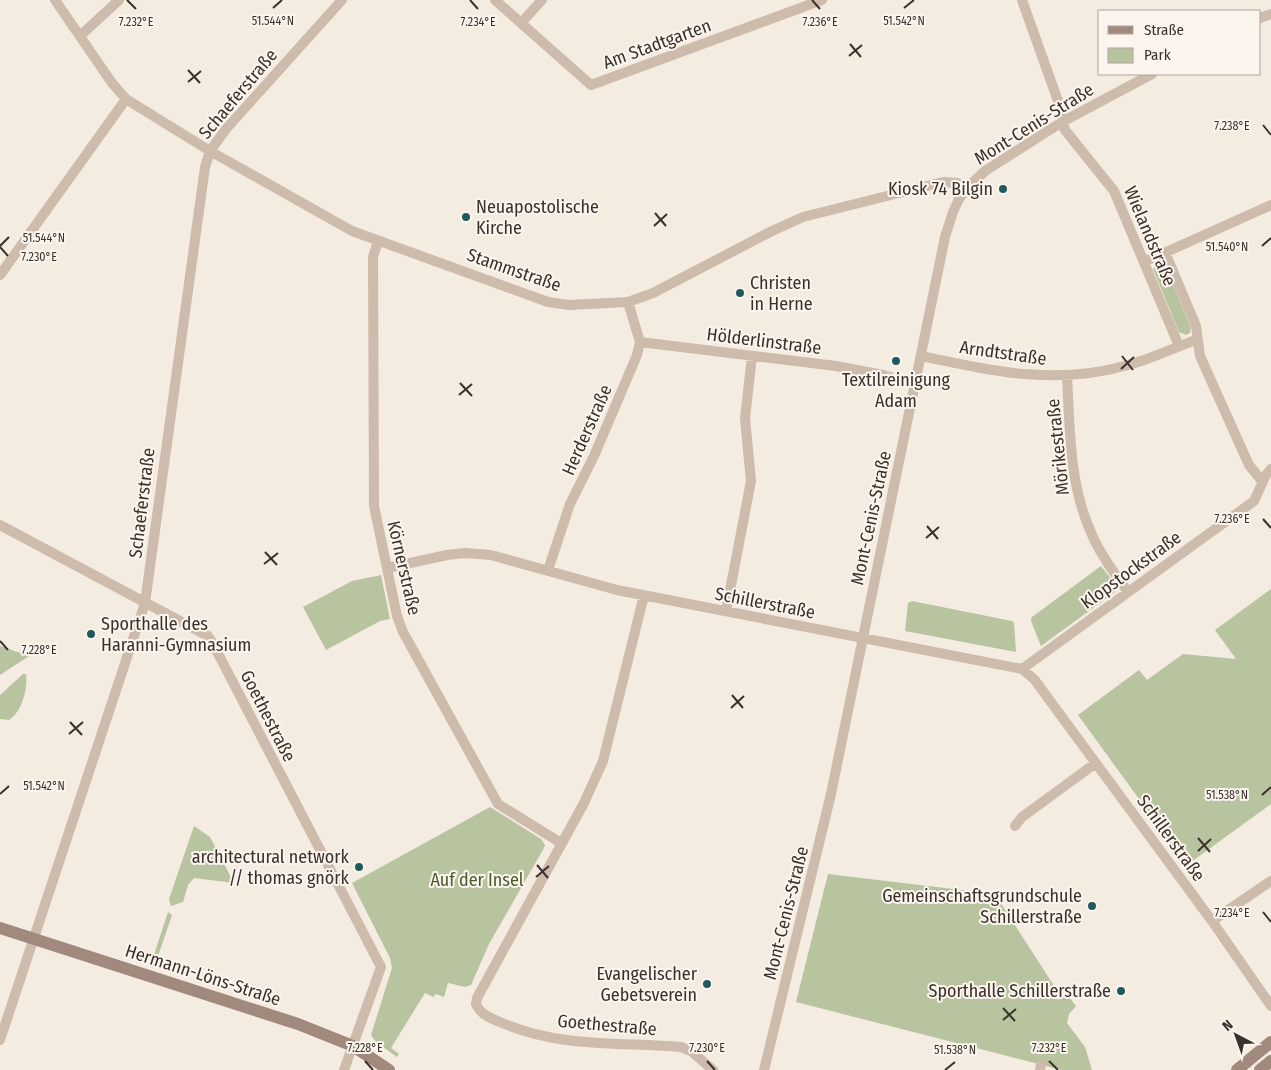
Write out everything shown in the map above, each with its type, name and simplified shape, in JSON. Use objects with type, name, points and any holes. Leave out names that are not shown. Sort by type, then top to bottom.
[{"type":"street","name":"Stammstraße","points":[[55,0],[112,83],[126,99],[210,151],[352,231],[548,302],[569,306],[628,302],[653,293],[772,231],[819,211],[943,182],[957,183],[967,188]]},
{"type":"street","points":[[80,36],[119,0]]},
{"type":"street","name":"Schaeferstraße","points":[[0,1040],[145,603],[205,167],[210,151],[226,129],[342,0]]},
{"type":"street","name":"Am Stadtgarten","points":[[495,0],[591,85],[822,0]]},
{"type":"street","points":[[521,23],[542,0]]},
{"type":"street","points":[[1022,0],[1058,100],[1062,122]]},
{"type":"street","name":"Mont-Cenis-Straße","points":[[764,1070],[828,810],[948,225],[953,212],[967,188],[985,171],[1062,122],[1150,75]]},
{"type":"street","points":[[0,275],[126,99]]},
{"type":"street","name":"Wielandstraße","points":[[1062,122],[1069,137],[1104,175],[1114,191],[1179,346]]},
{"type":"street","points":[[1144,262],[1271,205]]},
{"type":"street","name":"Körnerstraße","points":[[378,241],[373,257],[374,506],[397,616],[403,632],[494,799],[498,804],[561,843]]},
{"type":"street","name":"Wielandstraße","points":[[1165,252],[1196,326],[1196,340],[1200,356],[1249,465],[1262,481]]},
{"type":"street","points":[[628,302],[640,342]]},
{"type":"street","name":"Arndtstraße","points":[[921,356],[1003,373],[1067,376],[1127,366],[1196,340]]},
{"type":"street","name":"Hölderlinstraße","points":[[640,342],[883,375]]},
{"type":"street","name":"Herderstraße","points":[[548,570],[570,504],[618,403],[640,342]]},
{"type":"street","points":[[726,611],[751,481],[745,418],[752,356]]},
{"type":"street","name":"Mörikestraße","points":[[1067,376],[1072,463],[1080,502],[1100,550],[1128,592]]},
{"type":"street","points":[[900,379],[916,382]]},
{"type":"street","name":"Klopstockstraße","points":[[1022,669],[1254,501],[1262,481],[1271,470]]},
{"type":"street","name":"Goethestraße","points":[[0,525],[208,636],[381,967],[353,1046]]},
{"type":"street","name":"Schillerstraße","points":[[386,568],[432,557],[465,553],[514,559],[587,583],[863,639],[1006,664],[1022,669],[1034,679],[1212,921],[1271,1006]]},
{"type":"street","points":[[561,843],[584,803],[603,760],[644,595]]},
{"type":"street","points":[[1015,826],[1022,817],[1096,763]]},
{"type":"street","name":"Goethestraße","points":[[561,843],[477,998],[478,1008],[487,1016],[526,1032],[592,1044],[681,1047],[691,1051],[713,1070]]},
{"type":"street","points":[[1212,921],[1271,881]]},
{"type":"street","name":"Hermann-Löns-Straße","points":[[0,928],[298,1024],[353,1046],[389,1070]]},
{"type":"street","points":[[1237,1070],[1271,1042]]},
{"type":"street","points":[[344,1070],[353,1046]]},
{"type":"street","points":[[1260,1070],[1271,1061]]},
{"type":"green space","points":[[1158,261],[1165,265],[1191,328],[1190,333],[1186,335],[1179,332],[1153,269]]},
{"type":"green space","points":[[1101,566],[1115,584],[1115,592],[1041,646],[1031,621],[1032,617]]},
{"type":"green space","points":[[381,575],[390,619],[380,621],[326,650],[303,607],[352,581]]},
{"type":"green space","points":[[1271,589],[1271,804],[1187,865],[1078,715],[1139,670],[1147,680],[1183,654],[1236,659],[1215,630]]},
{"type":"green space","points":[[912,601],[1012,621],[1014,623],[1016,652],[905,631],[908,603]]},
{"type":"green space","points":[[0,646],[29,656],[0,675]]},
{"type":"green space","points":[[23,674],[26,674],[26,686],[21,706],[9,720],[0,719],[0,695]]},
{"type":"green space","name":"Auf der Insel","points":[[490,807],[541,839],[545,845],[544,848],[489,944],[471,985],[465,987],[448,983],[444,997],[436,994],[433,997],[425,993],[391,1048],[399,1054],[397,1057],[376,1042],[371,1035],[392,968],[390,958],[352,883]]},
{"type":"green space","points":[[194,826],[210,837],[234,883],[194,878],[188,885],[183,902],[171,906],[169,899]]},
{"type":"green space","points":[[828,874],[995,894],[1056,989],[1057,1000],[1067,994],[1076,1006],[1069,1014],[1067,1023],[1085,1047],[1092,1070],[1062,1070],[796,1002]]},
{"type":"green space","points":[[168,912],[172,915],[156,962],[152,961]]},
{"type":"tunnel","points":[[883,375],[900,379]]},
{"type":"place","name":"Kiosk 74 Bilgin","points":[[1003,189]]},
{"type":"place","name":"Neuapostolische Kirche","points":[[466,217]]},
{"type":"place","name":"Christen in Herne","points":[[740,293]]},
{"type":"place","name":"Textilreinigung Adam","points":[[896,361]]},
{"type":"place","name":"Sporthalle des Haranni-Gymnasium","points":[[91,634]]},
{"type":"place","name":"architectural network // thomas gnörk","points":[[359,867]]},
{"type":"place","name":"Gemeinschaftsgrundschule Schillerstraße","points":[[1092,906]]},
{"type":"place","name":"Evangelischer Gebetsverein","points":[[707,984]]},
{"type":"place","name":"Sporthalle Schillerstraße","points":[[1121,991]]}]
